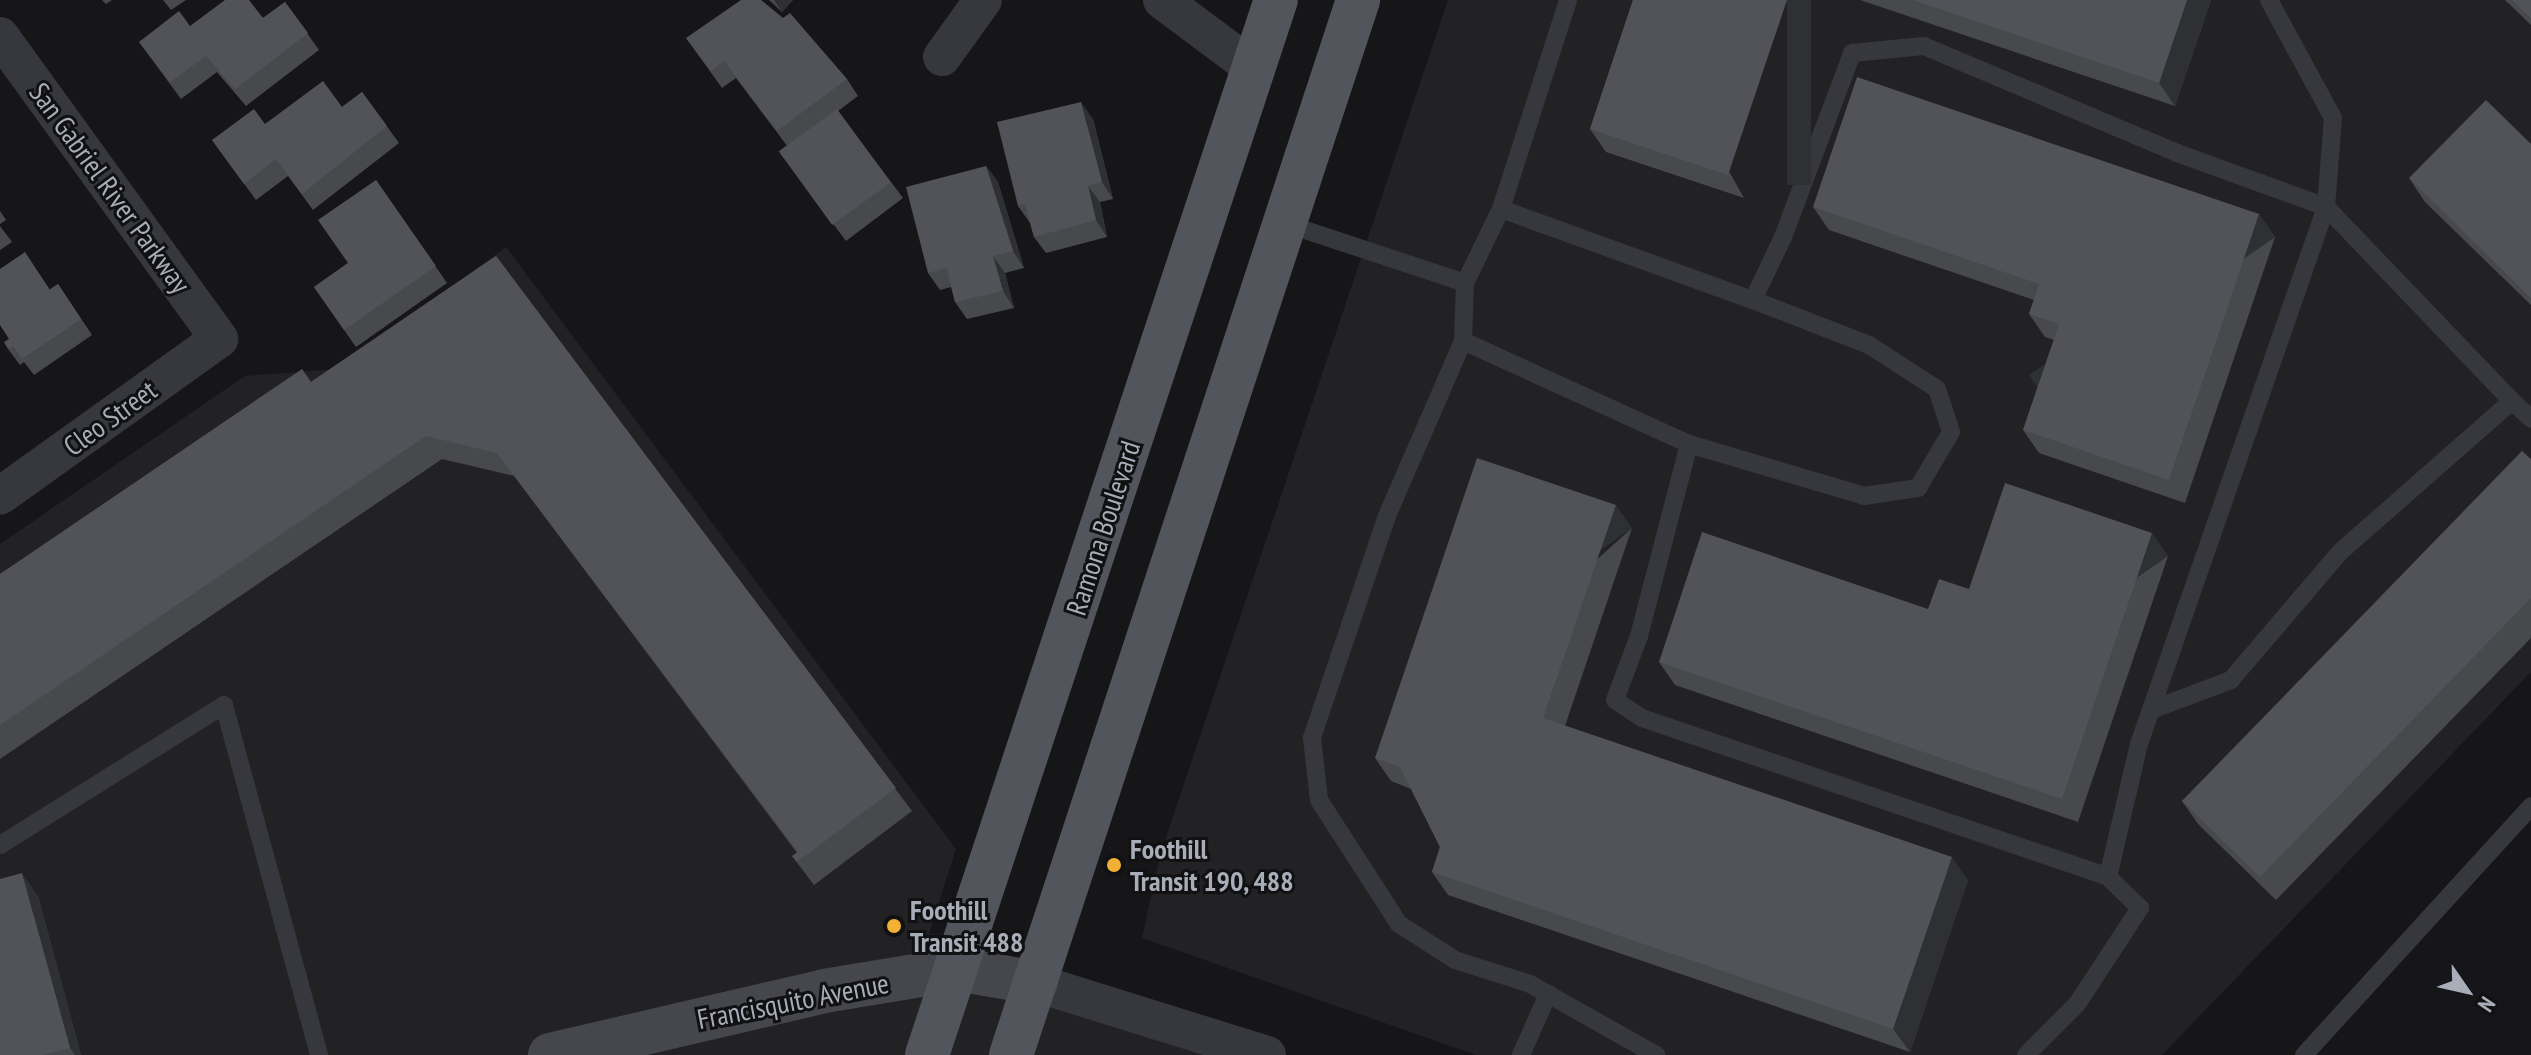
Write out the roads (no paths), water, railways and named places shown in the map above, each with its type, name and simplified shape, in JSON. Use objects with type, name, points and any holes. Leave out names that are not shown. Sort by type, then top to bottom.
[{"type":"main road","name":"Ramona Boulevard","points":[[927,1055],[1276,0]]},
{"type":"main road","points":[[1011,1055],[1282,222],[1358,0]]},
{"type":"street","points":[[942,57],[983,0]]},
{"type":"street","points":[[1162,0],[1253,68]]},
{"type":"street","name":"San Gabriel River Parkway","points":[[0,36],[219,339]]},
{"type":"street","name":"Cleo Street","points":[[0,496],[219,339]]},
{"type":"street","name":"Francisquito Avenue","points":[[550,1055],[824,991],[957,969],[1036,983],[1267,1055]]},
{"type":"lane","points":[[1568,0],[1501,209],[1465,283],[1463,341],[1387,516],[1312,738],[1319,800],[1399,924],[1455,960],[1548,994],[1656,1055]]},
{"type":"lane","points":[[2108,877],[2151,710],[2326,207],[2333,118],[2269,0]]},
{"type":"lane","points":[[1753,300],[1783,237],[1852,53],[1924,46],[2177,153],[2326,207],[2531,419]]},
{"type":"lane","points":[[1463,341],[1689,444],[1864,496],[1918,488],[1951,432],[1937,389],[1869,345],[1501,209]]},
{"type":"lane","points":[[1282,222],[1465,283]]},
{"type":"lane","points":[[2151,710],[2231,680],[2341,551],[2512,401]]},
{"type":"lane","points":[[1689,444],[1639,636],[1615,700],[1642,718],[2108,877],[2140,908],[2077,1004],[2026,1055]]},
{"type":"lane","points":[[0,845],[224,705],[319,1055]]},
{"type":"lane","points":[[2304,1055],[2531,806]]},
{"type":"lane","points":[[1521,1055],[1548,994]]},
{"type":"place","name":"Foothill Transit 190, 488","points":[[1114,865]]},
{"type":"place","name":"Foothill Transit 488","points":[[894,926]]}]
